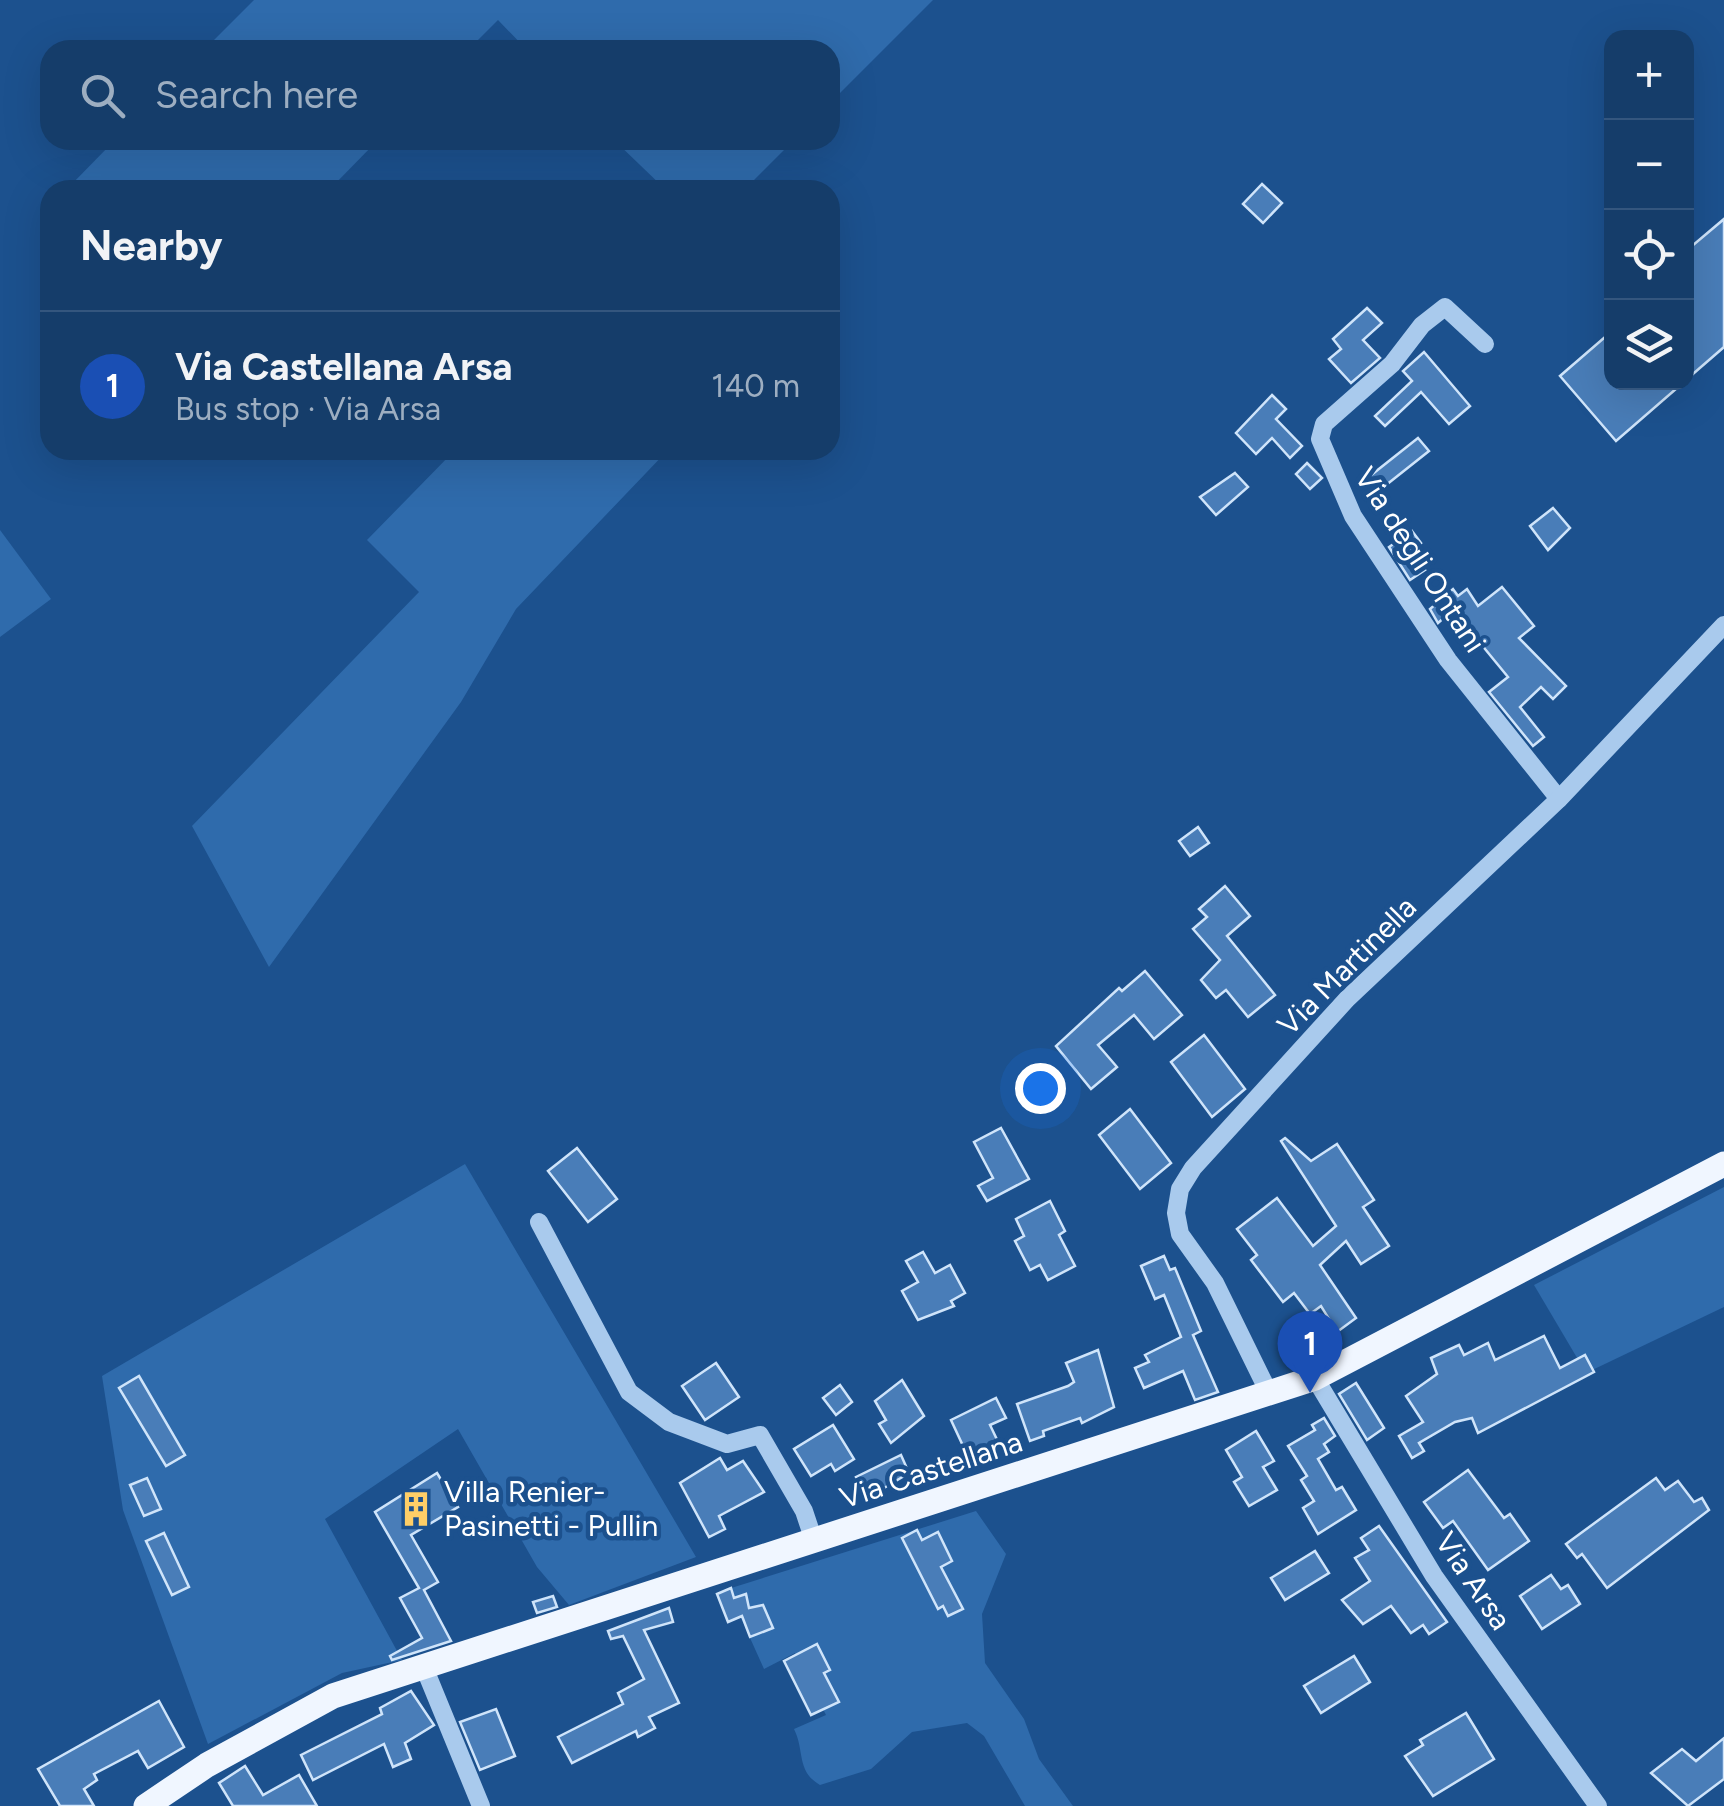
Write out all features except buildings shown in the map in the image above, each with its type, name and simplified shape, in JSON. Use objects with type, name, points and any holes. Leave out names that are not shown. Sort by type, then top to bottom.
[{"type":"main road","name":"Via Castellana","points":[[146,1806],[207,1765],[333,1696],[1315,1378],[1724,1164]]},
{"type":"street","name":"Via degli Ontani","points":[[1486,344],[1445,307],[1422,325],[1392,364],[1324,424],[1320,440],[1353,516],[1438,644],[1559,798]]},
{"type":"street","name":"Via Martinella","points":[[1270,1395],[1215,1283],[1180,1234],[1176,1213],[1180,1189],[1193,1168],[1347,999],[1559,798],[1724,626]]},
{"type":"street","points":[[540,1222],[629,1392],[669,1422],[728,1444],[760,1435],[804,1511],[814,1541]]},
{"type":"street","name":"Via Arsa","points":[[1315,1378],[1434,1576],[1598,1806]]},
{"type":"street","points":[[424,1667],[481,1806]]},
{"type":"shaded area","points":[[254,0],[933,0],[840,93],[840,40],[517,40],[498,20],[478,40],[214,40]]},
{"type":"shaded area","points":[[105,150],[368,150],[339,180],[76,180]]},
{"type":"shaded area","points":[[624,150],[784,150],[754,180],[656,180]]},
{"type":"shaded area","points":[[445,460],[658,460],[516,609],[461,702],[269,967],[192,826],[419,592],[367,540]]},
{"type":"shaded area","points":[[0,530],[51,599],[0,637]]},
{"type":"shaded area","points":[[465,1164],[696,1557],[569,1605],[537,1567],[458,1429],[325,1519],[402,1660],[342,1673],[208,1744],[123,1510],[102,1376]]},
{"type":"shaded area","points":[[1724,1187],[1724,1307],[1586,1373],[1534,1285]]},
{"type":"shaded area","points":[[976,1511],[1006,1554],[982,1614],[985,1663],[1024,1719],[1039,1759],[1073,1806],[1025,1806],[984,1736],[967,1723],[912,1732],[871,1769],[820,1785],[804,1767],[794,1729],[826,1715],[795,1653],[764,1669],[728,1589]]},
{"type":"place","name":"Via Castellana Arsa","points":[[1310,1393]]},
{"type":"place","name":"Villa Renier- Pasinetti - Pullin","points":[[416,1509]]}]
